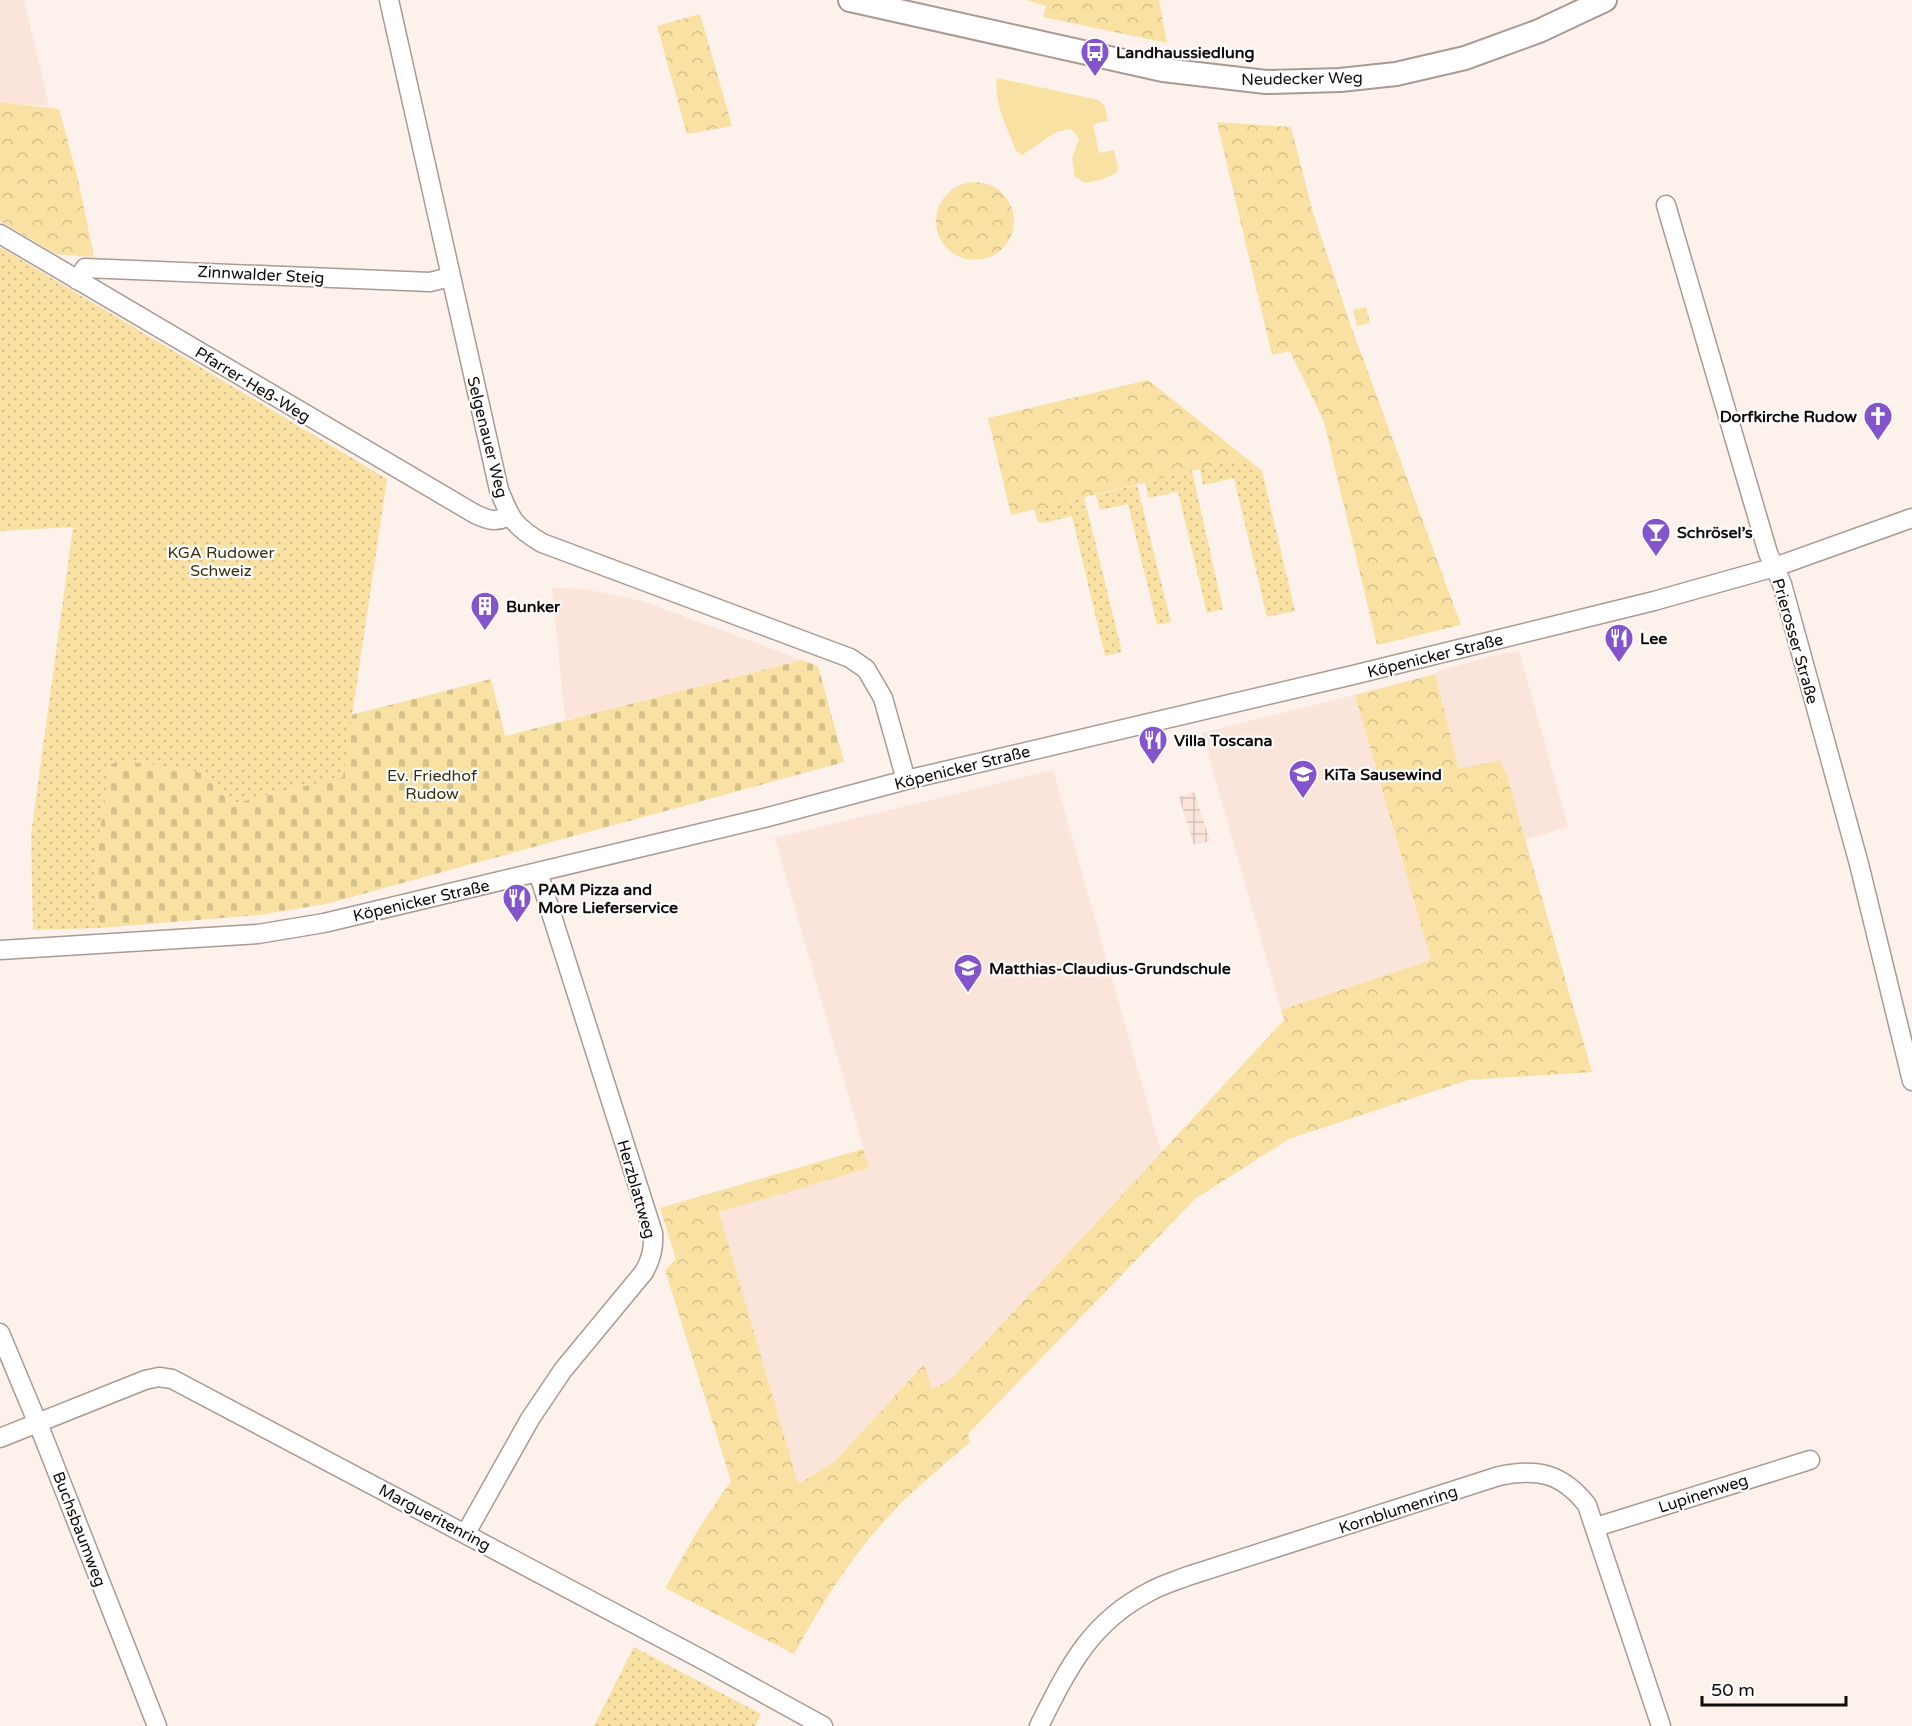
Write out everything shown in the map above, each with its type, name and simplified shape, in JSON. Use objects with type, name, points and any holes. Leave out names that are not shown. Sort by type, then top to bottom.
[{"type":"street","name":"Selgenauer Weg","points":[[389,0],[499,490],[509,516],[520,529],[542,543],[850,658],[866,669],[883,698],[906,780]]},
{"type":"street","name":"Neudecker Weg","points":[[850,0],[1163,70],[1266,82],[1340,80],[1396,74],[1465,58],[1539,31],[1605,0]]},
{"type":"street","name":"Prierosser Straße","points":[[1666,205],[1765,542],[1782,584],[1840,790],[1912,1081]]},
{"type":"street","name":"Pfarrer-Heß-Weg","points":[[0,234],[475,514],[489,521],[501,520],[509,516]]},
{"type":"street","name":"Zinnwalder Steig","points":[[77,280],[85,268],[430,282],[450,278]]},
{"type":"street","name":"Köpenicker Straße","points":[[0,950],[258,934],[324,923],[774,815],[906,780],[1654,601],[1774,567],[1912,518]]},
{"type":"street","name":"Herzblattweg","points":[[466,1533],[530,1419],[563,1370],[644,1272],[652,1256],[653,1233],[538,872]]},
{"type":"street","name":"Buchsbaumweg","points":[[0,1333],[38,1422],[157,1726]]},
{"type":"street","name":"Margueritenring","points":[[0,1438],[145,1380],[159,1377],[172,1379],[466,1533],[822,1726]]},
{"type":"street","name":"Lupinenweg","points":[[1596,1527],[1810,1460]]},
{"type":"street","name":"Kornblumenring","points":[[1039,1726],[1072,1663],[1092,1636],[1118,1611],[1150,1591],[1188,1576],[1498,1476],[1520,1472],[1549,1475],[1576,1492],[1587,1505],[1661,1726]]},
{"type":"shaded area","points":[[0,0],[24,0],[49,106],[0,102]]},
{"type":"shaded area","points":[[552,588],[585,589],[642,601],[802,660],[565,720]]},
{"type":"shaded area","points":[[1519,651],[1568,827],[1524,840],[1506,773],[1459,769],[1435,672],[1495,655]]},
{"type":"shaded area","name":"KiTa Sausewind","points":[[1355,695],[1431,960],[1281,1010],[1202,733]]},
{"type":"shaded area","name":"Matthias-Claudius-Grundschule","points":[[1053,770],[1161,1152],[952,1378],[932,1390],[923,1364],[834,1462],[797,1484],[719,1211],[869,1168],[775,838]]},
{"type":"shaded area","points":[[1194,792],[1210,841],[1194,845],[1179,797]]},
{"type":"green space","points":[[1026,0],[1159,0],[1167,43],[1043,17],[1046,6]]},
{"type":"green space","points":[[700,14],[732,126],[687,134],[657,26]]},
{"type":"green space","points":[[997,78],[1099,100],[1105,107],[1108,121],[1093,124],[1099,153],[1114,150],[1118,168],[1116,173],[1085,183],[1075,177],[1072,158],[1079,139],[1070,129],[1056,132],[1022,155],[1016,151],[999,106]]},
{"type":"green space","points":[[0,102],[59,109],[78,179],[94,257],[56,254],[0,221]]},
{"type":"green space","points":[[1217,122],[1291,127],[1313,213],[1351,326],[1461,625],[1377,645],[1324,422],[1290,351],[1272,355]]},
{"type":"green space","points":[[975,182],[990,185],[1007,199],[1014,221],[1011,236],[997,253],[975,260],[960,257],[943,243],[936,221],[939,206],[953,189]]},
{"type":"green space","name":"KGA Rudower Schweiz","points":[[0,247],[387,479],[343,777],[231,804],[204,773],[120,760],[109,765],[94,875],[100,928],[33,930],[31,835],[73,527],[0,531]]},
{"type":"green space","points":[[1366,307],[1370,323],[1357,326],[1353,310]]},
{"type":"green space","points":[[1148,380],[1246,458],[1011,515],[988,418]]},
{"type":"green space","points":[[1246,458],[1262,471],[1295,611],[1267,617],[1234,478],[1203,485],[1200,469]]},
{"type":"green space","points":[[1192,471],[1223,609],[1207,613],[1178,492],[1148,498],[1145,482]]},
{"type":"green space","points":[[1137,485],[1171,622],[1157,625],[1128,504],[1100,510],[1096,495]]},
{"type":"green space","points":[[1084,497],[1122,652],[1105,656],[1072,516],[1044,523],[1038,522],[1034,509]]},
{"type":"green space","name":"Ev. Friedhof Rudow","points":[[802,660],[818,666],[844,762],[326,904],[259,915],[100,928],[94,875],[109,765],[120,760],[204,773],[231,804],[342,777],[351,715],[491,679],[505,736]]},
{"type":"green space","points":[[1435,674],[1459,769],[1499,760],[1506,773],[1592,1072],[1468,1080],[1289,1139],[1195,1199],[968,1434],[970,1442],[907,1497],[874,1533],[837,1582],[794,1654],[665,1588],[699,1528],[731,1481],[665,1270],[676,1259],[660,1208],[863,1149],[869,1168],[719,1212],[798,1484],[834,1462],[924,1364],[932,1390],[952,1378],[1284,1020],[1281,1010],[1431,960],[1355,695]]},
{"type":"green space","points":[[634,1647],[761,1714],[755,1726],[594,1726]]},
{"type":"place","name":"Landhaussiedlung","points":[[1095,78]]},
{"type":"place","name":"Dorfkirche Rudow","points":[[1878,442]]},
{"type":"place","name":"Schrösel’s","points":[[1656,558]]},
{"type":"place","name":"Bunker","points":[[485,632]]},
{"type":"place","name":"Lee","points":[[1619,664]]},
{"type":"place","name":"Villa Toscana","points":[[1153,766]]},
{"type":"place","name":"KiTa Sausewind","points":[[1303,800]]},
{"type":"place","name":"PAM Pizza and More Lieferservice","points":[[517,924]]},
{"type":"place","name":"Matthias-Claudius-Grundschule","points":[[968,994]]}]
